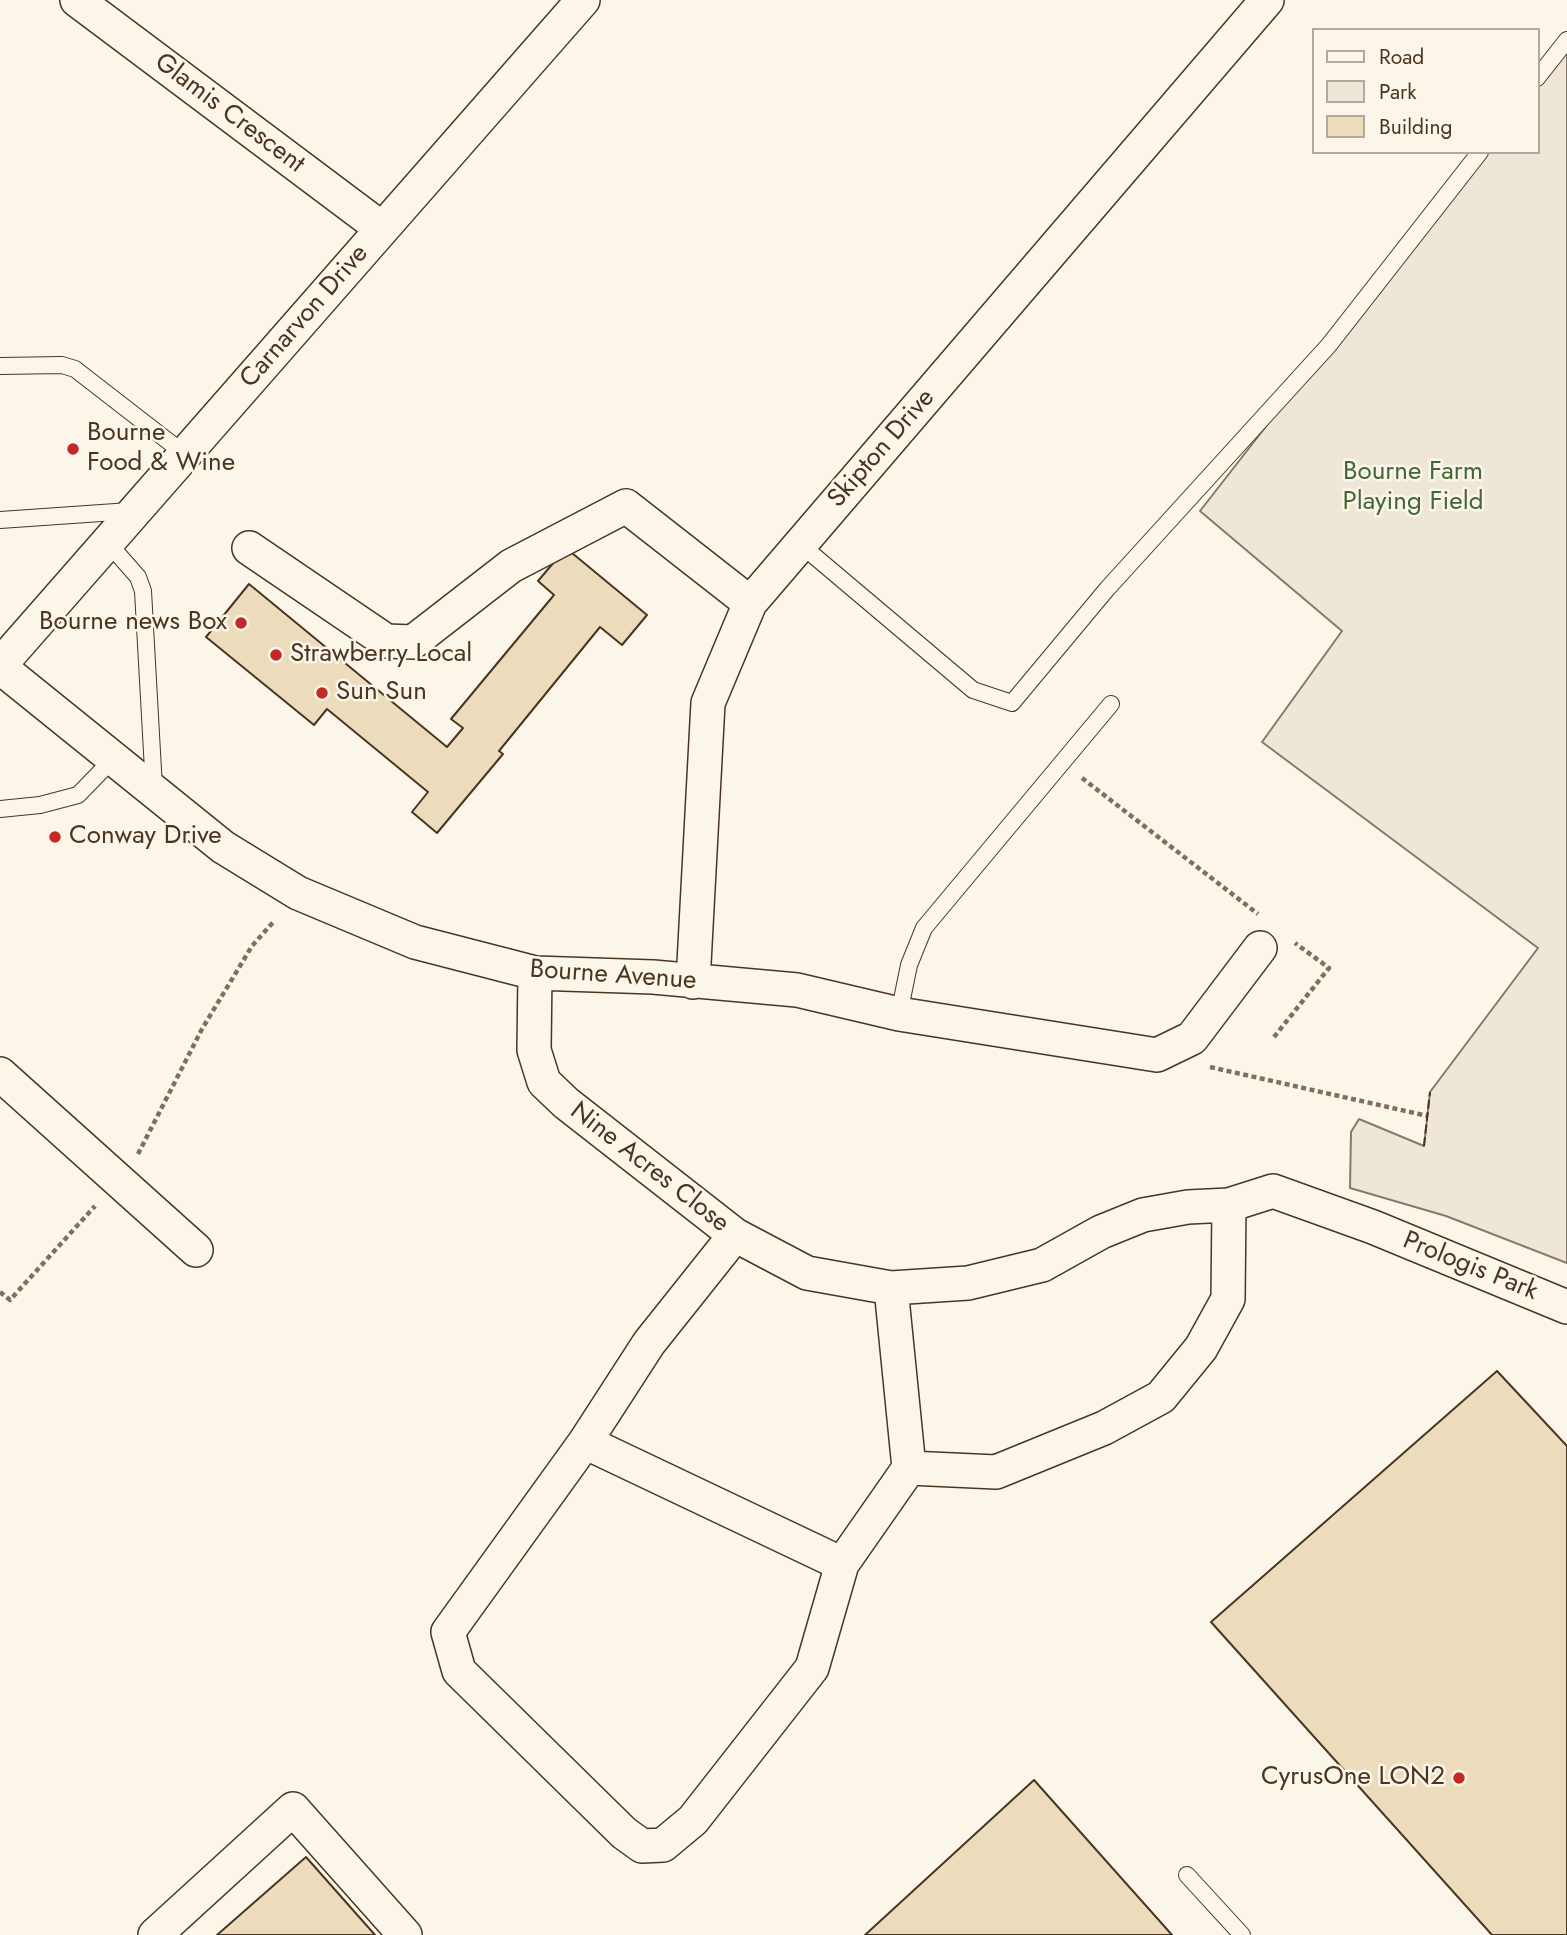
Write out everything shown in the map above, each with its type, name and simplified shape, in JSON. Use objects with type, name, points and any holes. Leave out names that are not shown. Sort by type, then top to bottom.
[{"type":"street","name":"Glamis Crescent","points":[[77,0],[381,228]]},
{"type":"street","name":"Carnarvon Drive","points":[[0,666],[583,0]]},
{"type":"street","name":"Skipton Drive","points":[[693,982],[708,703],[750,603],[1267,0]]},
{"type":"street","points":[[249,548],[386,641],[413,642],[511,566],[626,506],[750,603]]},
{"type":"street","name":"Bourne Avenue","points":[[0,666],[111,760],[223,847],[298,893],[415,942],[535,974],[653,977],[797,990],[899,1014],[1157,1055]]},
{"type":"street","points":[[1157,1055],[1192,1038],[1270,934]]},
{"type":"street","name":"Nine Acres Close","points":[[535,974],[534,1050],[544,1082],[566,1103],[735,1235],[807,1273],[876,1286],[968,1283],[1042,1265],[1101,1232],[1143,1215],[1229,1205]]},
{"type":"street","points":[[0,1074],[195,1250]]},
{"type":"street","name":"Prologis Park","points":[[1229,1205],[1273,1191],[1373,1227],[1567,1307]]},
{"type":"street","points":[[909,1468],[996,1472],[1104,1428],[1161,1397],[1201,1348],[1228,1299],[1229,1205]]},
{"type":"street","points":[[735,1235],[649,1343],[585,1442],[448,1632],[459,1671],[624,1833],[642,1846],[663,1845],[693,1820],[812,1668],[842,1564],[909,1468],[876,1286]]},
{"type":"street","points":[[585,1442],[842,1564]]},
{"type":"street","points":[[155,1935],[293,1809],[405,1935]]},
{"type":"lane","points":[[1539,76],[1566,43]]},
{"type":"lane","points":[[800,544],[973,690],[1012,703],[1107,589],[1329,345],[1478,154]]},
{"type":"lane","points":[[0,366],[62,365],[75,369],[186,455]]},
{"type":"lane","points":[[0,520],[138,511]]},
{"type":"lane","points":[[109,544],[138,577],[143,591],[155,793]]},
{"type":"lane","points":[[899,1014],[909,965],[924,928],[1111,704]]},
{"type":"lane","points":[[0,809],[40,806],[78,794],[111,760]]},
{"type":"lane","points":[[1187,1875],[1242,1935]]},
{"type":"path","points":[[1062,763],[1270,934],[1329,968],[1274,1037]]},
{"type":"path","points":[[0,1292],[10,1300],[119,1181],[142,1148],[202,1029],[252,947],[298,893]]},
{"type":"path","points":[[1157,1055],[1428,1116]]},
{"type":"green space","name":"Bourne Farm Playing Field","points":[[1567,40],[1567,1263],[1446,1216],[1350,1188],[1351,1132],[1359,1119],[1424,1146],[1430,1092],[1538,948],[1262,742],[1342,631],[1200,511],[1478,154],[1539,154],[1539,75]]},
{"type":"building","points":[[566,548],[647,615],[622,645],[600,627],[499,751],[503,754],[437,833],[412,812],[428,792],[327,709],[314,725],[206,637],[249,584],[447,747],[463,728],[451,719],[554,595],[538,581]]},
{"type":"building","name":"CyrusOne LON2","points":[[1497,1371],[1567,1446],[1567,1935],[1492,1935],[1211,1622]]},
{"type":"building","points":[[1034,1780],[1172,1935],[865,1935]]},
{"type":"building","points":[[306,1857],[375,1935],[217,1935]]},
{"type":"fence","points":[[1424,1146],[1430,1092]]},
{"type":"place","name":"Bourne Food & Wine","points":[[73,449]]},
{"type":"place","name":"Bourne news Box","points":[[241,623]]},
{"type":"place","name":"Strawberry Local","points":[[276,655]]},
{"type":"place","name":"Sun Sun","points":[[322,693]]},
{"type":"place","name":"Conway Drive","points":[[55,837]]},
{"type":"place","name":"CyrusOne LON2","points":[[1459,1778]]}]
